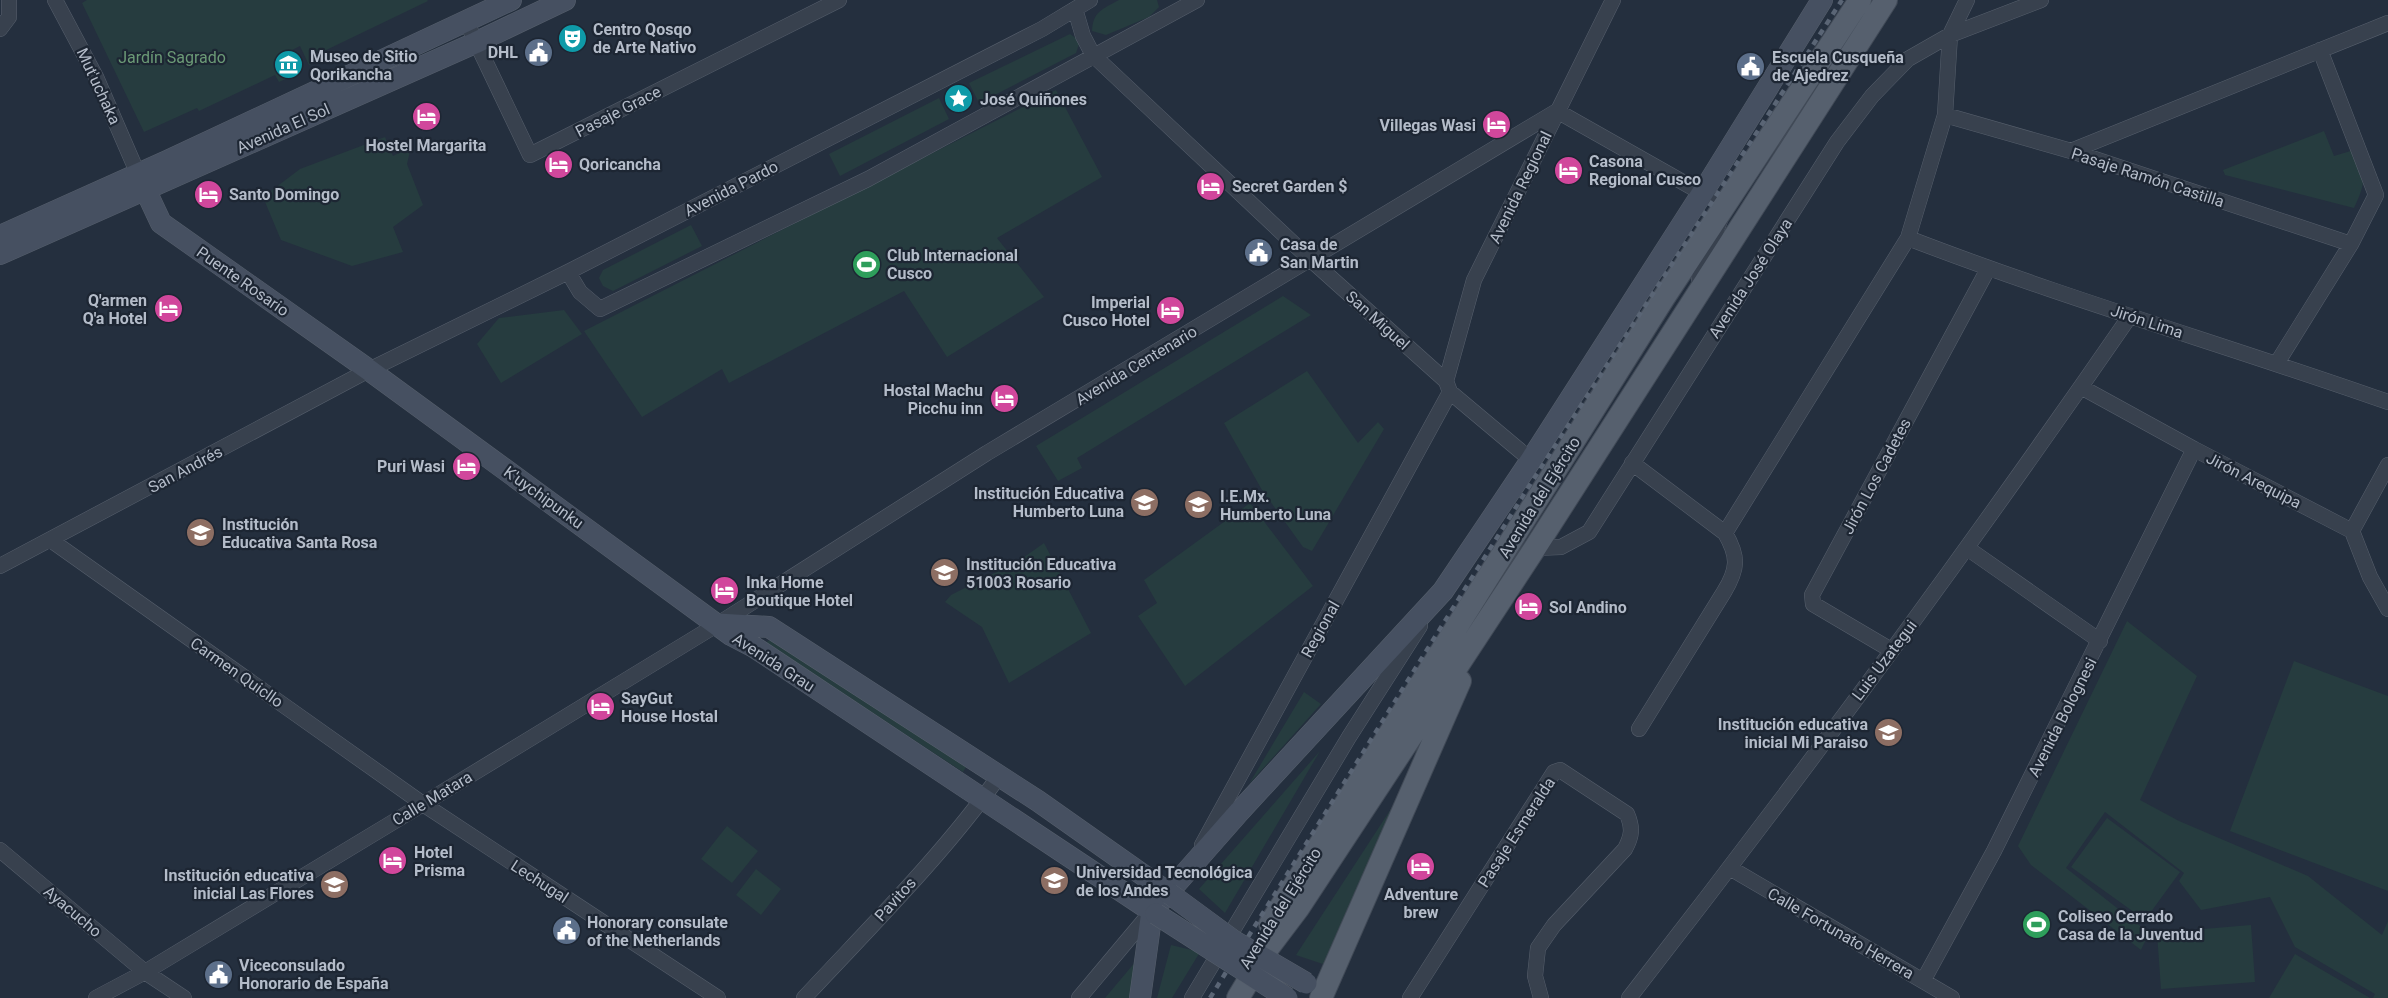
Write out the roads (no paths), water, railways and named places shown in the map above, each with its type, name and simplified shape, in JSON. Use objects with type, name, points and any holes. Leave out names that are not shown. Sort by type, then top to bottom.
[{"type":"main road","name":"Avenida del Ejército","points":[[1225,998],[1663,299],[1860,0]]},
{"type":"main road","name":"Avenida del Ejército","points":[[1238,998],[1268,948],[1299,907],[1535,548],[1686,315],[1752,207],[1888,1]]},
{"type":"main road","points":[[1321,993],[1486,623]]},
{"type":"main road","name":"Avenida del Ejército","points":[[1248,998],[1299,907]]},
{"type":"street","points":[[0,29],[9,17],[9,0]]},
{"type":"street","name":"Mut'uchaka","points":[[55,0],[96,77],[141,182]]},
{"type":"street","name":"Avenida El Sol","points":[[0,254],[141,182],[512,0]]},
{"type":"street","name":"Avenida El Sol","points":[[0,236],[141,182],[475,42],[565,0]]},
{"type":"street","name":"Pasaje Grace","points":[[466,21],[530,155],[839,0]]},
{"type":"street","name":"Avenida Pardo","points":[[369,370],[568,272],[1042,29],[1090,0]]},
{"type":"street","points":[[568,272],[580,292],[600,309],[868,179],[1093,55],[1175,6],[1197,0]]},
{"type":"street","name":"Avenida Regional","points":[[1448,386],[1474,280],[1613,0]]},
{"type":"street","name":"Avenida del Ejército","points":[[1192,998],[1348,737],[1531,460],[1703,192],[1822,0]]},
{"type":"street","points":[[1725,533],[1908,238],[1945,115],[1950,35],[1967,0]]},
{"type":"street","name":"Avenida José Olaya","points":[[1535,548],[1561,547],[1589,532],[1837,142],[1872,96],[1908,59],[1950,35],[2041,0]]},
{"type":"street","points":[[1075,9],[1083,36],[1093,55]]},
{"type":"street","points":[[2071,151],[2388,23]]},
{"type":"street","points":[[2277,363],[2351,244],[2376,195],[2320,50]]},
{"type":"street","name":"San Miguel","points":[[1093,55],[1311,260],[1531,460]]},
{"type":"street","points":[[1557,111],[1725,206],[1686,315]]},
{"type":"street","name":"Avenida Centenario","points":[[718,624],[987,453],[1557,111]]},
{"type":"street","name":"Pasaje Ramón Castilla","points":[[1945,115],[2071,151],[2351,244]]},
{"type":"street","name":"Puente Rosario","points":[[141,182],[160,223],[369,370]]},
{"type":"street","name":"Jirón Lima","points":[[1908,238],[1988,269],[2277,363],[2388,402]]},
{"type":"street","name":"Jirón Los Cadetes","points":[[1891,650],[1813,604],[1812,595],[1988,269]]},
{"type":"street","name":"Luis Uzategui","points":[[1629,998],[1730,868],[1967,548],[2130,316]]},
{"type":"street","name":"San Andrés","points":[[0,566],[52,541],[369,370]]},
{"type":"street","name":"K'uychipunku","points":[[369,370],[718,624]]},
{"type":"street","name":"Regional","points":[[1190,867],[1448,386]]},
{"type":"street","name":"Jirón Arequipa","points":[[2081,387],[2352,531]]},
{"type":"street","name":"Avenida Bolognesi","points":[[1923,981],[1994,851],[2194,449]]},
{"type":"street","points":[[1632,463],[1725,533],[1732,544],[1736,566],[1733,578],[1639,729]]},
{"type":"street","points":[[2388,465],[2352,531],[2370,578],[2388,609]]},
{"type":"street","name":"Carmen Quicllo","points":[[52,541],[423,804]]},
{"type":"street","points":[[1967,548],[2100,641]]},
{"type":"street","points":[[1079,998],[1154,913],[1190,867],[1443,591]]},
{"type":"street","name":"Avenida Grau","points":[[718,624],[769,627],[1038,801],[1234,941],[1321,993]]},
{"type":"street","name":"Avenida Grau","points":[[718,624],[731,635],[754,647],[1154,913],[1287,998]]},
{"type":"street","name":"Calle Matara","points":[[96,998],[145,972],[718,624]]},
{"type":"street","name":"Pasaje Esmeralda","points":[[1410,998],[1554,772],[1560,770],[1627,814],[1632,825],[1631,837],[1624,849],[1554,925],[1538,948],[1535,976],[1541,998]]},
{"type":"street","name":"Pavitos","points":[[804,998],[897,898],[983,798],[999,776]]},
{"type":"street","name":"Lechugal","points":[[423,804],[718,998]]},
{"type":"street","name":"Ayacucho","points":[[0,850],[145,972],[184,998]]},
{"type":"street","name":"Calle Fortunato Herrera","points":[[1730,868],[1952,998]]},
{"type":"street","points":[[1140,998],[1154,913]]},
{"type":"railway","points":[[1210,998],[1526,491],[1842,0]]},
{"type":"place","name":"Centro Qosqo de Arte Nativo","points":[[572,38]]},
{"type":"place","name":"DHL","points":[[539,52]]},
{"type":"place","name":"Museo de Sitio Qorikancha","points":[[289,65]]},
{"type":"place","name":"Escuela Cusqueña de Ajedrez","points":[[1751,66]]},
{"type":"place","name":"José Quiñones","points":[[959,99]]},
{"type":"place","name":"Hostel Margarita","points":[[426,117]]},
{"type":"place","name":"Villegas Wasi","points":[[1497,125]]},
{"type":"place","name":"Qoricancha","points":[[558,164]]},
{"type":"place","name":"Casona Regional Cusco","points":[[1568,170]]},
{"type":"place","name":"Secret Garden $","points":[[1211,186]]},
{"type":"place","name":"Santo Domingo","points":[[208,194]]},
{"type":"place","name":"Casa de San Martin","points":[[1259,253]]},
{"type":"place","name":"Club Internacional Cusco","points":[[866,264]]},
{"type":"place","name":"Q'armen Q'a Hotel","points":[[168,309]]},
{"type":"place","name":"Imperial Cusco Hotel","points":[[1171,311]]},
{"type":"place","name":"Hostal Machu Picchu inn","points":[[1004,399]]},
{"type":"place","name":"Puri Wasi","points":[[466,466]]},
{"type":"place","name":"Institución Educativa Humberto Luna","points":[[1145,502]]},
{"type":"place","name":"I.E.Mx. Humberto Luna","points":[[1199,505]]},
{"type":"place","name":"Institución Educativa Santa Rosa","points":[[201,533]]},
{"type":"place","name":"Institución Educativa 51003 Rosario","points":[[945,573]]},
{"type":"place","name":"Inka Home Boutique Hotel","points":[[725,591]]},
{"type":"place","name":"Sol Andino","points":[[1528,607]]},
{"type":"place","name":"SayGut House Hostal","points":[[600,707]]},
{"type":"place","name":"Institución educativa inicial Mi Paraiso","points":[[1889,733]]},
{"type":"place","name":"Hotel Prisma","points":[[393,861]]},
{"type":"place","name":"Adventure brew","points":[[1421,866]]},
{"type":"place","name":"Universidad Tecnológica de los Andes","points":[[1055,881]]},
{"type":"place","name":"Institución educativa inicial Las Flores","points":[[335,884]]},
{"type":"place","name":"Coliseo Cerrado Casa de la Juventud","points":[[2037,925]]},
{"type":"place","name":"Honorary consulate of the Netherlands","points":[[566,931]]},
{"type":"place","name":"Viceconsulado Honorario de España","points":[[218,974]]},
{"type":"park label","name":"Jardín Sagrado","points":[[172,57]]}]
